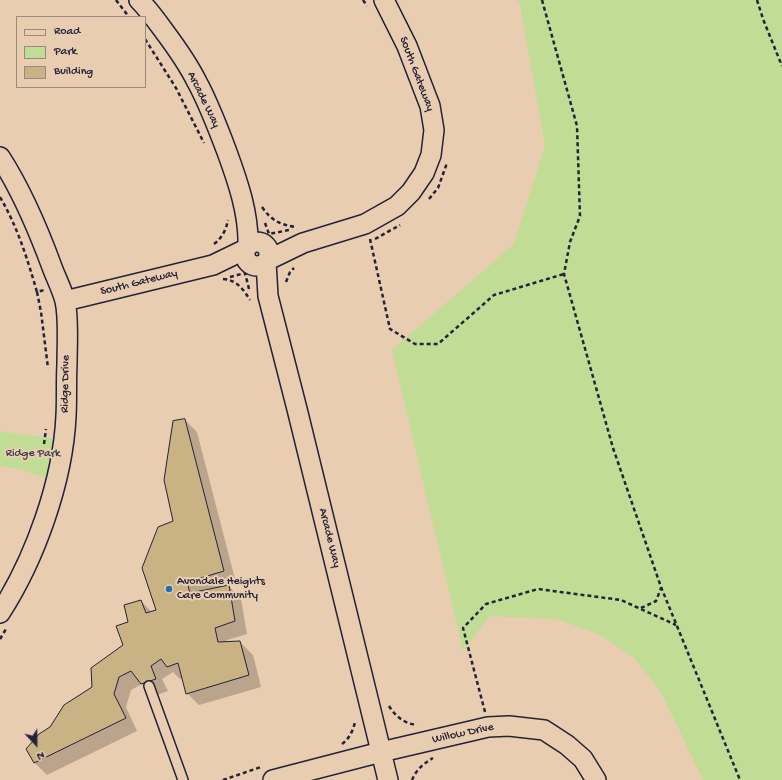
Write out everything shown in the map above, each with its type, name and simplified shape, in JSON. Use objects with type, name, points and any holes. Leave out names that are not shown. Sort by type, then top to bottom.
[{"type":"street","name":"Arcade Way","points":[[139,0],[172,42],[197,82],[214,120],[232,167],[239,214],[258,252],[257,300],[297,409],[388,780]]},
{"type":"street","name":"South Gateway","points":[[65,301],[213,265],[258,252],[368,232],[397,206],[411,192],[424,173],[431,155],[434,130],[430,106],[407,46],[377,6]]},
{"type":"street","name":"Ridge Drive","points":[[0,157],[24,198],[65,301],[67,334],[66,417],[62,452],[54,486],[39,536],[15,586],[4,620]]},
{"type":"street","name":"Willow Drive","points":[[273,780],[381,752],[488,727],[509,726],[544,730],[567,745],[583,759],[596,780]]},
{"type":"lane","points":[[149,686],[183,780]]},
{"type":"path","points":[[116,0],[128,16]]},
{"type":"path","points":[[363,0],[377,6]]},
{"type":"path","points":[[542,0],[577,126],[580,216],[570,242],[564,274],[613,448],[661,587],[740,780]]},
{"type":"path","points":[[757,0],[765,25],[782,66]]},
{"type":"path","points":[[146,41],[176,88],[206,148]]},
{"type":"path","points":[[425,203],[438,188],[447,166],[448,158]]},
{"type":"path","points":[[212,245],[222,236],[239,214],[268,216],[285,226],[298,228],[258,252]]},
{"type":"path","points":[[368,232],[378,239],[401,224]]},
{"type":"path","points":[[368,232],[390,329],[415,344],[438,344],[494,295],[564,274]]},
{"type":"path","points":[[363,243],[368,232]]},
{"type":"path","points":[[286,285],[290,272],[298,263]]},
{"type":"path","points":[[245,273],[257,300],[236,282],[220,279],[245,273]]},
{"type":"path","points":[[37,292],[48,360],[48,374]]},
{"type":"path","points":[[44,447],[47,424]]},
{"type":"path","points":[[640,608],[656,601],[661,587]]},
{"type":"path","points":[[488,727],[463,628],[486,604],[538,590],[621,600],[676,625]]},
{"type":"path","points":[[0,639],[4,620]]},
{"type":"path","points":[[388,714],[385,701],[392,712],[401,719],[412,724],[420,725]]},
{"type":"path","points":[[336,748],[347,740],[356,719],[358,726]]},
{"type":"path","points":[[412,780],[415,773],[420,768],[439,755],[424,759]]},
{"type":"green space","points":[[517,0],[782,0],[782,780],[703,780],[661,692],[635,659],[599,634],[555,619],[490,616],[463,651],[392,350],[514,244],[545,146],[520,4]]},
{"type":"green space","name":"Ridge Park","points":[[0,431],[56,439],[49,479],[19,469],[0,466]]},
{"type":"building","name":"Avondale Heights Care Community","points":[[185,419],[224,571],[187,582],[190,593],[229,585],[235,621],[215,628],[218,642],[240,641],[249,675],[186,694],[178,663],[167,667],[161,659],[151,666],[156,679],[141,684],[131,671],[119,677],[114,694],[126,718],[34,763],[26,749],[39,734],[50,727],[64,705],[92,687],[91,668],[123,645],[116,626],[128,622],[124,605],[141,600],[146,613],[156,610],[142,568],[158,527],[173,521],[164,480],[173,421]]},
{"type":"place","name":"Avondale Heights Care Community","points":[[169,589]]}]
